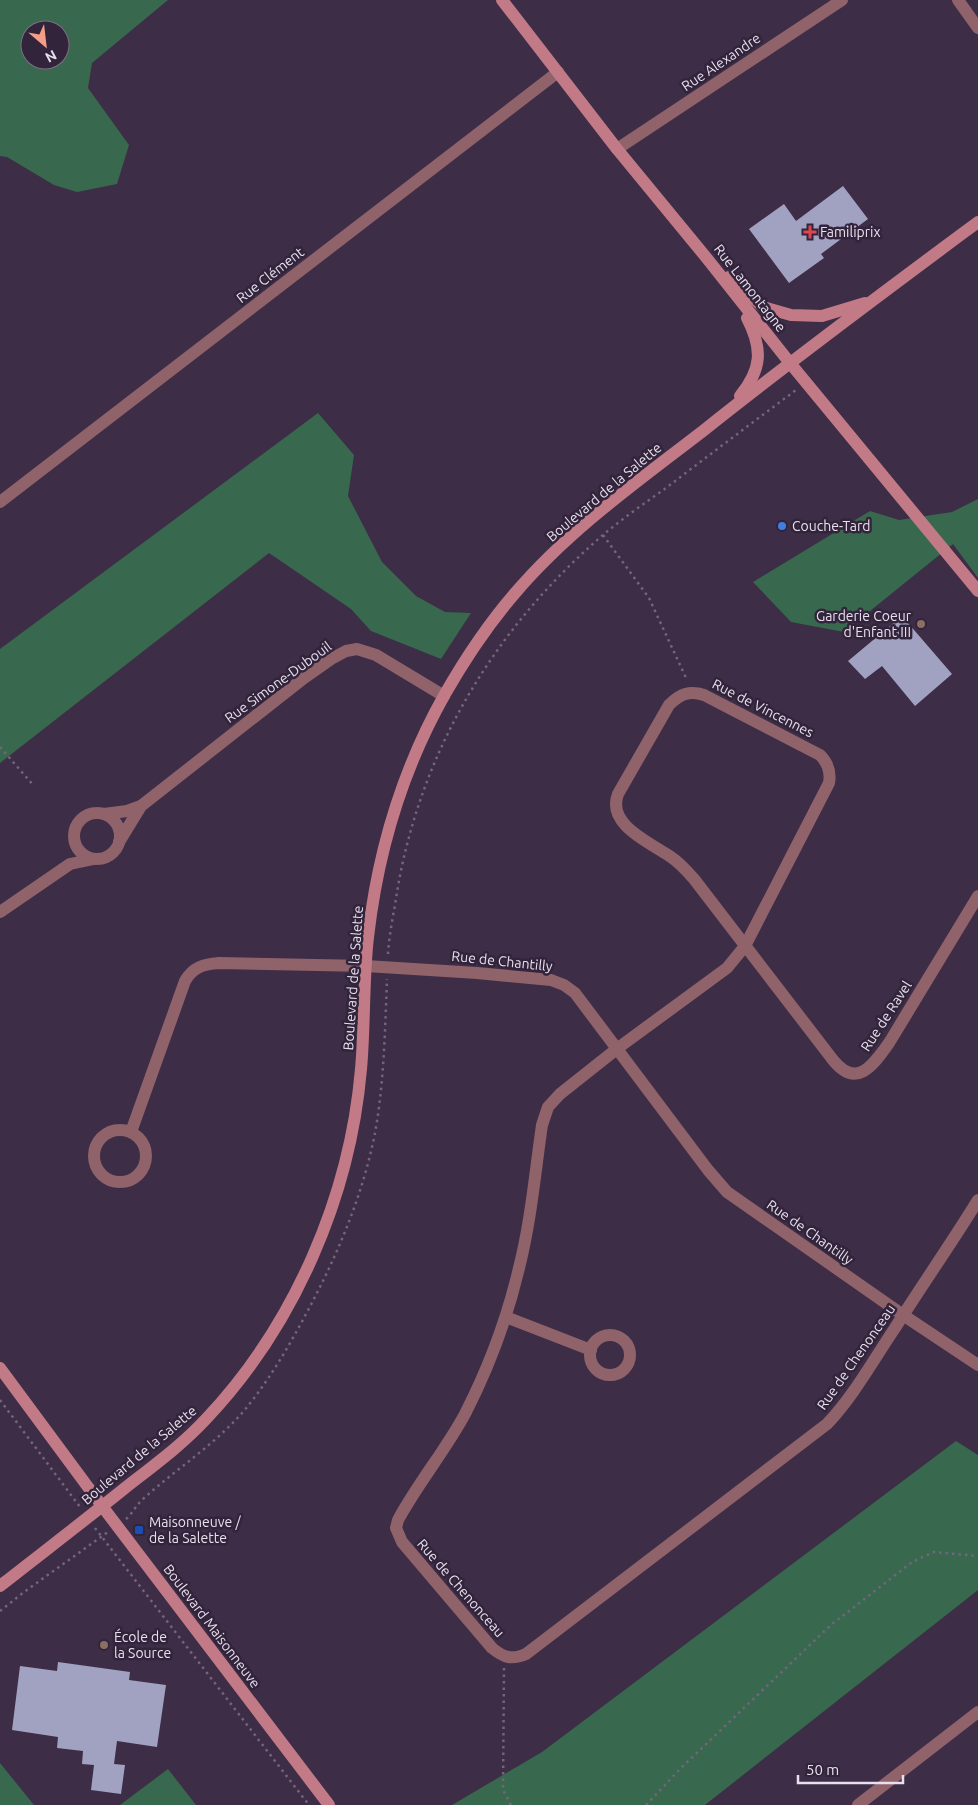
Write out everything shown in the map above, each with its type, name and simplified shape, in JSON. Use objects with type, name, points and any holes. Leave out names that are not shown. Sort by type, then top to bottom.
[{"type":"street","name":"Rue Lamontagne","points":[[502,0],[617,149],[978,591]]},
{"type":"street","name":"Rue Alexandre","points":[[617,149],[842,0]]},
{"type":"street","points":[[958,0],[978,28]]},
{"type":"street","name":"Rue Clément","points":[[0,502],[558,72]]},
{"type":"street","name":"Boulevard de la Salette","points":[[0,1586],[188,1438],[219,1405],[261,1351],[302,1278],[326,1222],[344,1168],[358,1105],[362,1066],[368,937],[391,816],[406,773],[444,696],[486,630],[516,592],[583,526],[790,363],[978,222]]},
{"type":"street","points":[[706,256],[763,307],[791,315],[822,316],[872,301]]},
{"type":"street","points":[[730,410],[750,384],[758,363],[755,333],[734,292]]},
{"type":"street","name":"Rue Simone-Dubouil","points":[[0,912],[54,873],[70,864],[100,859],[110,855],[141,806],[304,678],[346,651],[357,649],[376,654],[444,696]]},
{"type":"street","name":"Rue de Vincennes","points":[[618,1048],[727,968],[744,946],[829,783],[831,774],[825,760],[813,750],[704,695],[697,692],[688,692],[669,705],[618,794],[615,801],[615,810],[618,818],[625,826],[685,868],[744,946]]},
{"type":"street","name":"Rue Simone-Dubouil","points":[[54,873],[66,860],[74,839],[76,826],[80,820],[91,814],[127,811],[141,806]]},
{"type":"street","points":[[104,814],[110,817],[118,826],[119,842]]},
{"type":"street","points":[[74,839],[79,851],[94,859]]},
{"type":"street","name":"Rue de Ravel","points":[[744,946],[840,1069],[846,1073],[860,1073],[868,1069],[877,1060],[889,1043],[978,896]]},
{"type":"street","name":"Rue de Chantilly","points":[[130,1132],[185,981],[196,968],[219,963],[366,966],[552,980],[564,985],[575,993],[722,1187],[903,1315],[978,1365]]},
{"type":"street","name":"Rue de Chenonceau","points":[[618,1048],[560,1094],[548,1107],[542,1125],[524,1247],[506,1317],[485,1370],[464,1414],[438,1460],[402,1513],[396,1528],[398,1536],[407,1549],[499,1655],[514,1658],[533,1650],[827,1424],[845,1402],[942,1258],[978,1200]]},
{"type":"street","points":[[122,1130],[130,1132],[137,1136],[145,1149],[144,1164],[134,1177],[128,1180],[112,1180],[99,1170],[95,1163],[96,1146],[106,1134],[122,1130]]},
{"type":"street","points":[[506,1317],[591,1350]]},
{"type":"street","name":"Boulevard Maisonneuve","points":[[0,1368],[102,1506],[330,1805]]},
{"type":"street","points":[[858,1805],[978,1712]]},
{"type":"path","points":[[389,947],[402,858],[409,831],[431,771],[461,708],[480,674],[505,638],[556,580],[603,535],[806,382]]},
{"type":"path","points":[[603,535],[649,598],[688,683]]},
{"type":"path","points":[[0,747],[34,786]]},
{"type":"path","points":[[0,1400],[80,1507]]},
{"type":"path","points":[[96,1530],[309,1805]]},
{"type":"path","points":[[0,1611],[108,1532]]},
{"type":"path","points":[[646,1805],[682,1767],[831,1625],[912,1562],[934,1552],[978,1556]]},
{"type":"path","points":[[504,1668],[503,1790],[510,1805]]},
{"type":"green space","points":[[0,0],[168,0],[92,63],[88,88],[129,145],[117,184],[77,192],[54,185],[7,157],[0,156]]},
{"type":"green space","points":[[318,413],[354,455],[348,496],[382,562],[416,596],[445,612],[471,613],[441,659],[371,631],[351,609],[269,553],[0,763],[0,649]]},
{"type":"green space","points":[[978,499],[978,578],[953,544],[844,632],[791,622],[753,582],[870,511],[899,520],[952,512]]},
{"type":"green space","points":[[956,1441],[978,1455],[978,1590],[705,1805],[452,1805],[542,1752]]},
{"type":"green space","points":[[0,1763],[34,1805],[0,1805]]},
{"type":"green space","points":[[168,1769],[196,1805],[120,1805]]},
{"type":"building","points":[[843,186],[868,219],[821,254],[824,258],[789,283],[749,229],[784,204],[796,221]]},
{"type":"building","points":[[902,616],[952,674],[915,706],[882,666],[865,679],[848,661]]},
{"type":"building","points":[[58,1662],[130,1672],[129,1680],[166,1685],[157,1747],[117,1741],[114,1764],[125,1765],[121,1794],[91,1790],[94,1765],[82,1764],[83,1751],[57,1748],[58,1737],[12,1730],[20,1666],[57,1671]]},
{"type":"place","name":"Familiprix","points":[[810,232]]},
{"type":"place","name":"Couche-Tard","points":[[782,526]]},
{"type":"place","name":"Garderie Coeur d'Enfant III","points":[[921,624]]},
{"type":"place","name":"Maisonneuve / de la Salette","points":[[139,1530]]},
{"type":"place","name":"École de la Source","points":[[104,1645]]}]
